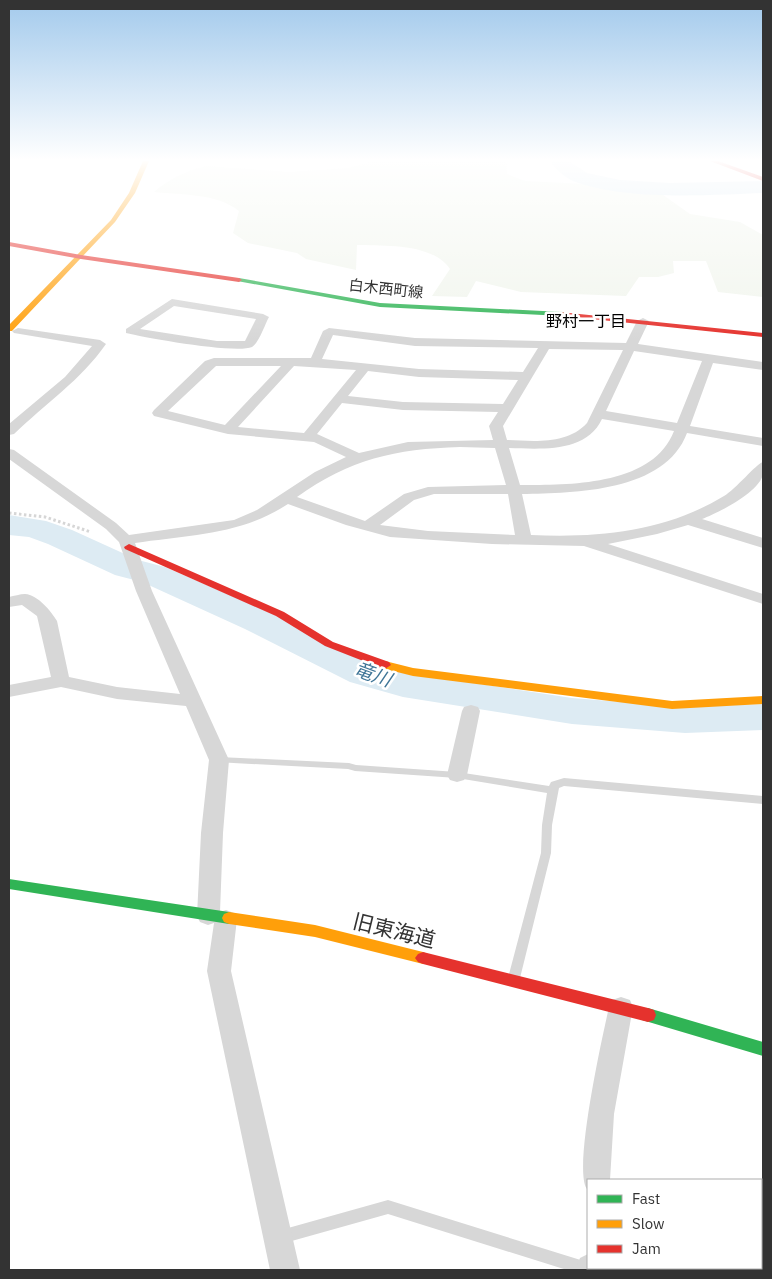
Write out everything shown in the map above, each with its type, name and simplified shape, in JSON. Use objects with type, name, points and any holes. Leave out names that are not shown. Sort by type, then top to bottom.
[{"type":"street","points":[[13,330],[108,230],[115,221]]},
{"type":"street","name":"白木西町線","points":[[9,244],[81,257],[214,275],[380,305],[574,314],[763,335]]},
{"type":"street","points":[[172,302],[263,317],[249,344],[217,345],[130,331],[172,302]]},
{"type":"street","points":[[129,547],[254,519],[288,499],[324,473],[357,457],[381,449],[415,445],[539,445],[565,442],[586,432],[598,414],[643,321]]},
{"type":"street","points":[[9,431],[25,414],[80,372],[100,344],[13,330]]},
{"type":"street","points":[[315,362],[329,331],[415,342],[630,347],[763,366]]},
{"type":"street","points":[[214,362],[217,345]]},
{"type":"street","points":[[524,540],[514,490],[496,426],[505,408],[545,346]]},
{"type":"street","points":[[370,526],[396,505],[418,493],[446,489],[572,489],[621,480],[646,470],[676,447],[709,358]]},
{"type":"street","points":[[357,457],[308,436],[228,430],[159,413],[209,364],[214,362],[315,362],[419,373],[525,376]]},
{"type":"street","points":[[228,430],[291,362]]},
{"type":"street","points":[[308,436],[364,368]]},
{"type":"street","points":[[338,399],[402,406],[505,408]]},
{"type":"street","points":[[598,414],[763,442]]},
{"type":"street","points":[[9,453],[129,547],[280,614],[344,650],[412,672],[672,705],[703,705],[763,700]]},
{"type":"street","points":[[288,499],[388,532],[427,536],[584,541],[631,534],[688,520],[737,495],[751,484],[763,466]]},
{"type":"street","points":[[688,520],[763,542]]},
{"type":"street","points":[[584,541],[763,599]]},
{"type":"street","points":[[129,547],[144,591],[219,760],[212,833],[219,971],[285,1270]]},
{"type":"street","points":[[9,602],[25,599],[44,613],[61,681]]},
{"type":"street","points":[[9,690],[61,681],[116,693],[193,701]]},
{"type":"street","points":[[457,775],[471,711]]},
{"type":"street","name":"旧東海道","points":[[9,884],[217,918],[315,931],[621,1006],[763,1049]]},
{"type":"street","points":[[596,1179],[601,1114],[621,1006]]},
{"type":"lane","points":[[219,760],[349,766],[457,775],[552,790]]},
{"type":"lane","points":[[513,980],[546,853],[547,825],[552,790],[555,785],[564,782],[763,800]]},
{"type":"lane","points":[[278,1238],[388,1207],[587,1268]]},
{"type":"path","points":[[9,513],[45,517],[93,533]]},
{"type":"shaded area","points":[[236,221],[732,221],[740,222],[763,235],[763,297],[718,292],[706,261],[673,261],[674,273],[658,277],[639,277],[626,296],[521,292],[476,281],[467,297],[432,296],[450,269],[432,254],[420,250],[394,246],[357,245],[356,270],[306,259],[297,253],[248,243],[233,233]]},
{"type":"waterway","name":"竜川","points":[[9,525],[34,528],[60,537],[127,568],[153,574],[258,621],[364,673],[403,685],[572,711],[685,720],[763,717]]},
{"type":"traffic: fast","points":[[239,280],[380,305],[563,314]]},
{"type":"traffic: fast","points":[[9,884],[229,918]]},
{"type":"traffic: fast","points":[[648,1015],[763,1049]]},
{"type":"traffic: slow","points":[[9,329],[113,221]]},
{"type":"traffic: slow","points":[[385,665],[413,672],[672,705],[763,700]]},
{"type":"traffic: slow","points":[[229,918],[315,931],[423,958]]},
{"type":"traffic: jam","points":[[9,244],[81,257],[239,280]]},
{"type":"traffic: jam","points":[[563,314],[763,335]]},
{"type":"traffic: jam","points":[[129,547],[280,614],[329,644],[385,665]]},
{"type":"traffic: jam","points":[[423,958],[648,1015]]},
{"type":"district","name":"野村一丁目","points":[[586,321]]}]
